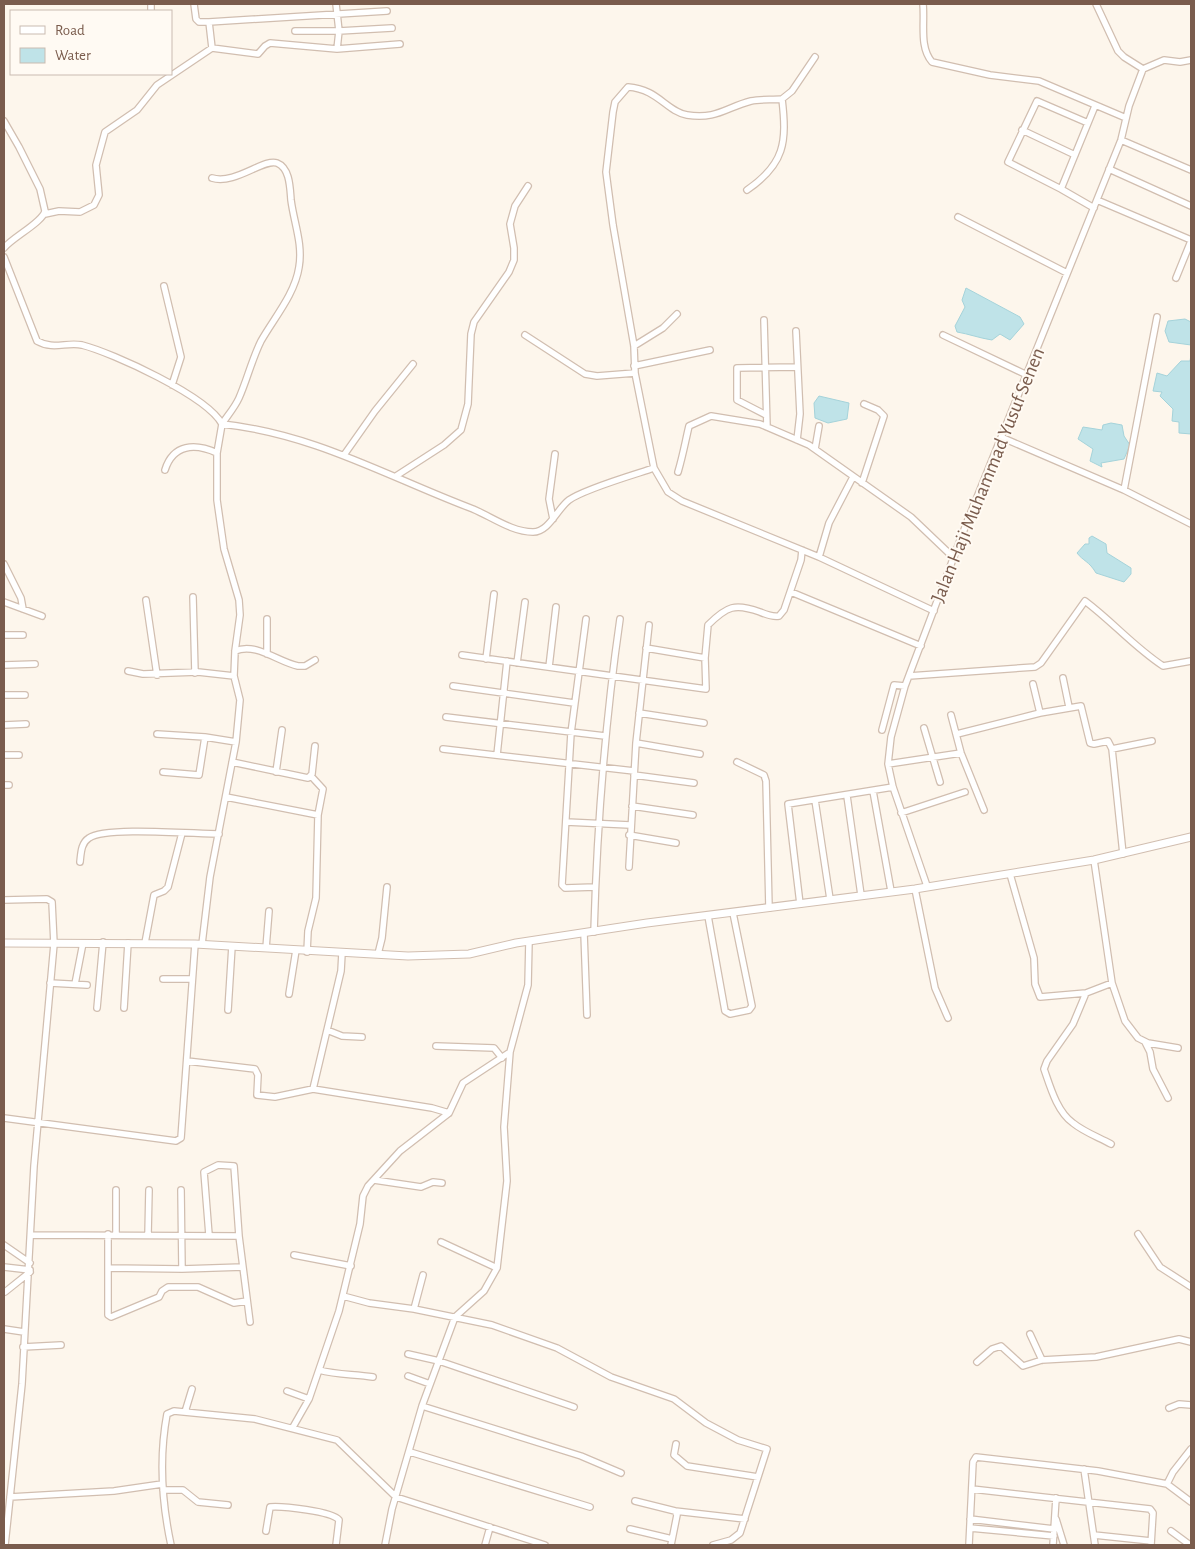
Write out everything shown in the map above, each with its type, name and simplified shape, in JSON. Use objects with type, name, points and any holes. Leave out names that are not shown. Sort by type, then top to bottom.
[{"type":"street","points":[[194,4],[196,19],[199,22],[387,11]]},
{"type":"street","points":[[336,4],[339,31],[337,49]]},
{"type":"street","points":[[923,4],[923,42],[928,58],[932,62],[990,75],[1039,80],[1126,118]]},
{"type":"street","points":[[1096,4],[1118,51],[1143,69],[1164,60],[1180,62],[1191,60]]},
{"type":"street","points":[[208,22],[212,48]]},
{"type":"street","points":[[295,31],[392,28]]},
{"type":"street","points":[[172,75],[212,48],[256,54],[261,53],[265,46],[270,43],[337,49],[400,44]]},
{"type":"street","points":[[815,57],[792,91],[782,99],[750,101],[722,113],[701,116],[685,115],[659,97],[633,87],[626,89],[615,102],[606,172],[616,250],[634,346],[635,374],[654,468],[668,492],[677,498],[818,557],[934,611]]},
{"type":"street","name":"Jalan Haji Muhammad Yusuf Senen","points":[[927,886],[893,787],[888,764],[889,747],[909,676],[954,558],[1121,140],[1126,118],[1143,69]]},
{"type":"street","points":[[4,248],[12,238],[45,214],[59,211],[80,212],[94,205],[99,195],[96,165],[105,132],[139,108],[157,85],[172,75]]},
{"type":"street","points":[[747,190],[769,172],[783,146],[786,130],[782,99]]},
{"type":"street","points":[[1088,123],[1037,102],[1008,162],[1094,208]]},
{"type":"street","points":[[1061,190],[1095,106]]},
{"type":"street","points":[[4,121],[40,189],[45,214]]},
{"type":"street","points":[[1022,130],[1075,155]]},
{"type":"street","points":[[1121,140],[1191,170]]},
{"type":"street","points":[[4,1118],[101,1130],[131,1136],[179,1140],[184,1131],[192,979],[236,742],[240,700],[234,676],[240,615],[239,600],[219,524],[217,453],[222,424],[238,400],[260,344],[290,294],[299,268],[300,248],[289,182],[282,166],[276,162],[271,162],[231,178],[221,180],[212,178]]},
{"type":"street","points":[[1109,169],[1191,206]]},
{"type":"street","points":[[396,476],[444,446],[460,430],[468,404],[469,346],[472,328],[474,322],[509,272],[514,260],[510,224],[515,206],[528,186]]},
{"type":"street","points":[[1097,200],[1191,241],[1176,278]]},
{"type":"street","points":[[958,218],[1067,273]]},
{"type":"street","points":[[4,257],[37,340],[49,345],[80,345],[172,385],[207,406],[222,424],[248,427],[302,440],[396,476],[429,493],[517,529],[534,533],[547,526],[562,507],[576,496],[654,468]]},
{"type":"street","points":[[164,286],[181,357],[172,385]]},
{"type":"street","points":[[634,346],[663,328],[677,314]]},
{"type":"street","points":[[1124,490],[1158,317]]},
{"type":"street","points":[[764,320],[767,427]]},
{"type":"street","points":[[796,331],[796,367],[800,414],[797,440]]},
{"type":"street","points":[[525,335],[585,374],[597,376],[635,374]]},
{"type":"street","points":[[943,335],[1027,375]]},
{"type":"street","points":[[634,366],[710,350]]},
{"type":"street","points":[[344,455],[375,411],[413,364]]},
{"type":"street","points":[[766,414],[737,400],[737,368],[796,367]]},
{"type":"street","points":[[862,483],[884,416],[878,410],[864,404]]},
{"type":"street","points":[[678,472],[685,454],[684,443],[689,426],[701,419],[711,416],[767,427],[815,449],[911,517],[954,558]]},
{"type":"street","points":[[815,449],[819,426]]},
{"type":"street","points":[[1003,438],[1124,490],[1191,524]]},
{"type":"street","points":[[165,470],[171,457],[188,446],[204,447],[217,453]]},
{"type":"street","points":[[552,519],[549,499],[555,454]]},
{"type":"street","points":[[818,557],[829,523],[853,477]]},
{"type":"street","points":[[462,655],[706,689],[705,658],[708,624],[722,611],[734,606],[748,607],[777,617],[784,610],[801,560],[802,550]]},
{"type":"street","points":[[4,564],[21,598],[23,609]]},
{"type":"street","points":[[790,592],[921,646]]},
{"type":"street","points":[[486,659],[494,594]]},
{"type":"street","points":[[193,597],[195,673]]},
{"type":"street","points":[[146,600],[157,675]]},
{"type":"street","points":[[909,676],[1035,667],[1040,663],[1085,601],[1105,616],[1139,651],[1163,666],[1191,661]]},
{"type":"street","points":[[4,602],[42,616]]},
{"type":"street","points":[[517,663],[524,602]]},
{"type":"street","points":[[549,667],[556,607]]},
{"type":"street","points":[[267,619],[267,654]]},
{"type":"street","points":[[586,619],[580,672],[574,702],[568,764],[562,885],[566,888],[595,887]]},
{"type":"street","points":[[594,932],[602,768],[620,619]]},
{"type":"street","points":[[629,867],[629,835],[636,743],[649,625]]},
{"type":"street","points":[[4,635],[23,635]]},
{"type":"street","points":[[235,651],[242,648],[252,649],[298,666],[305,666],[315,660]]},
{"type":"street","points":[[646,648],[705,658]]},
{"type":"street","points":[[498,755],[499,725],[506,662]]},
{"type":"street","points":[[4,665],[35,664]]},
{"type":"street","points":[[128,671],[157,675],[195,673],[234,676]]},
{"type":"street","points":[[1063,678],[1069,707]]},
{"type":"street","points":[[1033,684],[1040,713]]},
{"type":"street","points":[[882,730],[894,685],[906,686]]},
{"type":"street","points":[[453,686],[574,702]]},
{"type":"street","points":[[4,695],[25,695]]},
{"type":"street","points":[[957,734],[1040,713],[1082,706],[1090,743],[1108,741],[1112,749],[1123,854]]},
{"type":"street","points":[[639,713],[704,722]]},
{"type":"street","points":[[950,715],[961,753],[984,810]]},
{"type":"street","points":[[446,717],[499,725],[605,736]]},
{"type":"street","points":[[4,724],[26,724]]},
{"type":"street","points":[[924,728],[940,782]]},
{"type":"street","points":[[276,772],[282,730]]},
{"type":"street","points":[[157,734],[205,736],[236,742]]},
{"type":"street","points":[[163,772],[199,775],[205,736]]},
{"type":"street","points":[[1112,749],[1152,741]]},
{"type":"street","points":[[636,743],[700,754]]},
{"type":"street","points":[[311,776],[315,746]]},
{"type":"street","points":[[443,749],[602,768],[694,783]]},
{"type":"street","points":[[888,764],[961,753]]},
{"type":"street","points":[[4,755],[19,755]]},
{"type":"street","points":[[232,762],[308,778],[311,776]]},
{"type":"street","points":[[737,762],[764,775],[766,781],[769,908]]},
{"type":"street","points":[[307,952],[308,931],[316,898],[318,815],[323,789],[311,776]]},
{"type":"street","points":[[800,904],[786,808],[789,802],[847,796],[893,787]]},
{"type":"street","points":[[873,791],[891,892]]},
{"type":"street","points":[[901,813],[966,792]]},
{"type":"street","points":[[847,796],[861,895]]},
{"type":"street","points":[[226,798],[318,815]]},
{"type":"street","points":[[815,800],[830,899]]},
{"type":"street","points":[[632,806],[693,815]]},
{"type":"street","points":[[566,822],[630,825]]},
{"type":"street","points":[[80,862],[82,846],[93,835],[138,832],[219,834]]},
{"type":"street","points":[[145,943],[154,895],[168,887],[182,833]]},
{"type":"street","points":[[629,835],[676,843]]},
{"type":"street","points":[[4,943],[54,944],[103,942],[198,944],[307,952],[426,956],[468,954],[529,941],[1010,874],[1094,860],[1191,837]]},
{"type":"street","points":[[1094,860],[1112,983],[1126,1021],[1138,1038],[1145,1042],[1178,1048]]},
{"type":"street","points":[[1010,874],[1034,958],[1036,984],[1040,997],[1086,994],[1112,983]]},
{"type":"street","points":[[378,954],[382,938],[387,887]]},
{"type":"street","points":[[915,888],[935,988],[948,1018]]},
{"type":"street","points":[[4,900],[46,899],[52,902],[54,944],[34,1166],[30,1271],[24,1332],[22,1384],[5,1545]]},
{"type":"street","points":[[266,948],[269,911]]},
{"type":"street","points":[[708,916],[725,1011],[730,1014],[749,1010],[752,1006],[733,913]]},
{"type":"street","points":[[584,933],[587,1015]]},
{"type":"street","points":[[385,1545],[396,1497],[422,1406],[455,1317],[484,1291],[497,1268],[507,1181],[504,1127],[510,1052],[528,985],[529,941]]},
{"type":"street","points":[[97,1008],[103,942]]},
{"type":"street","points":[[75,984],[83,943]]},
{"type":"street","points":[[124,1008],[128,943]]},
{"type":"street","points":[[228,1010],[232,946]]},
{"type":"street","points":[[289,994],[296,950]]},
{"type":"street","points":[[313,1089],[341,971],[342,953]]},
{"type":"street","points":[[163,979],[192,979]]},
{"type":"street","points":[[50,983],[87,985]]},
{"type":"street","points":[[1086,994],[1073,1024],[1047,1060],[1044,1069],[1054,1097],[1067,1118],[1074,1124],[1111,1144]]},
{"type":"street","points":[[327,1030],[342,1036],[362,1037]]},
{"type":"street","points":[[1145,1042],[1150,1052],[1153,1069],[1168,1098]]},
{"type":"street","points":[[436,1046],[494,1048],[502,1058]]},
{"type":"street","points":[[293,1427],[309,1400],[342,1296],[360,1224],[363,1196],[374,1180],[412,1140],[449,1113],[463,1083],[510,1052]]},
{"type":"street","points":[[187,1061],[255,1069],[258,1075],[256,1093],[259,1097],[275,1097],[313,1089],[432,1108],[449,1113]]},
{"type":"street","points":[[209,1235],[204,1172],[218,1165],[234,1166],[239,1236],[250,1322]]},
{"type":"street","points":[[374,1180],[421,1187],[433,1182],[442,1183]]},
{"type":"street","points":[[116,1190],[116,1234]]},
{"type":"street","points":[[148,1234],[149,1190]]},
{"type":"street","points":[[181,1190],[182,1269]]},
{"type":"street","points":[[108,1234],[108,1315],[111,1317],[159,1297],[162,1291],[168,1287],[198,1287],[234,1302],[248,1302]]},
{"type":"street","points":[[31,1235],[148,1234],[239,1236]]},
{"type":"street","points":[[1138,1234],[1154,1254],[1160,1267],[1191,1287]]},
{"type":"street","points":[[441,1242],[497,1268]]},
{"type":"street","points":[[4,1245],[30,1263]]},
{"type":"street","points":[[294,1255],[351,1266]]},
{"type":"street","points":[[4,1267],[30,1271]]},
{"type":"street","points":[[108,1268],[182,1269],[243,1267]]},
{"type":"street","points":[[5,1292],[30,1271]]},
{"type":"street","points":[[414,1309],[423,1275]]},
{"type":"street","points":[[342,1296],[368,1303],[414,1309],[492,1325],[557,1348],[611,1377],[679,1401],[706,1423],[738,1440],[767,1449],[745,1520],[737,1537],[713,1545]]},
{"type":"street","points":[[4,1329],[24,1332]]},
{"type":"street","points":[[1030,1334],[1042,1360]]},
{"type":"street","points":[[977,1362],[992,1349],[1001,1346],[1023,1366],[1042,1360],[1096,1357],[1184,1339],[1191,1342]]},
{"type":"street","points":[[23,1347],[61,1345]]},
{"type":"street","points":[[408,1354],[439,1360],[574,1407]]},
{"type":"street","points":[[319,1370],[335,1375],[346,1373],[373,1377]]},
{"type":"street","points":[[408,1376],[430,1384]]},
{"type":"street","points":[[185,1412],[192,1389]]},
{"type":"street","points":[[287,1391],[309,1400]]},
{"type":"street","points":[[1169,1408],[1179,1404],[1191,1405]]},
{"type":"street","points":[[422,1406],[581,1456],[621,1473]]},
{"type":"street","points":[[171,1545],[162,1487],[167,1414],[171,1411],[232,1416],[293,1427],[337,1440],[396,1497],[545,1545]]},
{"type":"street","points":[[676,1444],[674,1456],[686,1466],[758,1477]]},
{"type":"street","points":[[410,1452],[590,1507]]},
{"type":"street","points":[[1167,1484],[1173,1472],[1190,1453]]},
{"type":"street","points":[[969,1545],[973,1460],[978,1456],[1127,1475],[1167,1484],[1191,1502]]},
{"type":"street","points":[[1084,1469],[1095,1545]]},
{"type":"street","points":[[10,1497],[162,1487],[183,1490],[198,1502],[228,1505]]},
{"type":"street","points":[[972,1489],[1150,1509],[1153,1513],[1151,1543],[1120,1542],[1094,1535]]},
{"type":"street","points":[[1054,1545],[1056,1498]]},
{"type":"street","points":[[635,1501],[675,1511],[745,1520]]},
{"type":"street","points":[[266,1531],[270,1507],[318,1512],[335,1516],[339,1520],[336,1545]]},
{"type":"street","points":[[630,1530],[672,1542],[677,1515],[675,1511]]},
{"type":"street","points":[[970,1519],[1054,1529]]},
{"type":"street","points":[[1056,1519],[1064,1545]]},
{"type":"street","points":[[485,1545],[490,1527]]},
{"type":"street","points":[[970,1528],[1054,1536]]},
{"type":"street","points":[[1171,1531],[1190,1545]]},
{"type":"water","points":[[966,288],[1020,317],[1024,324],[1010,340],[1000,334],[992,340],[957,332],[955,326],[965,307],[962,300]]},
{"type":"water","points":[[1185,319],[1191,322],[1191,345],[1169,342],[1165,331],[1168,321]]},
{"type":"water","points":[[1191,355],[1191,434],[1179,433],[1179,422],[1172,421],[1173,409],[1160,396],[1162,392],[1153,391],[1157,373],[1167,376],[1181,361],[1190,361]]},
{"type":"water","points":[[819,396],[849,403],[847,419],[828,423],[815,418],[814,403]]},
{"type":"water","points":[[1111,423],[1122,425],[1124,436],[1130,445],[1124,459],[1101,463],[1102,467],[1090,461],[1093,449],[1078,439],[1083,427],[1102,430],[1103,425]]},
{"type":"water","points":[[1092,536],[1106,544],[1107,553],[1131,568],[1131,574],[1124,582],[1096,573],[1077,553],[1085,544],[1089,544],[1089,538]]}]
